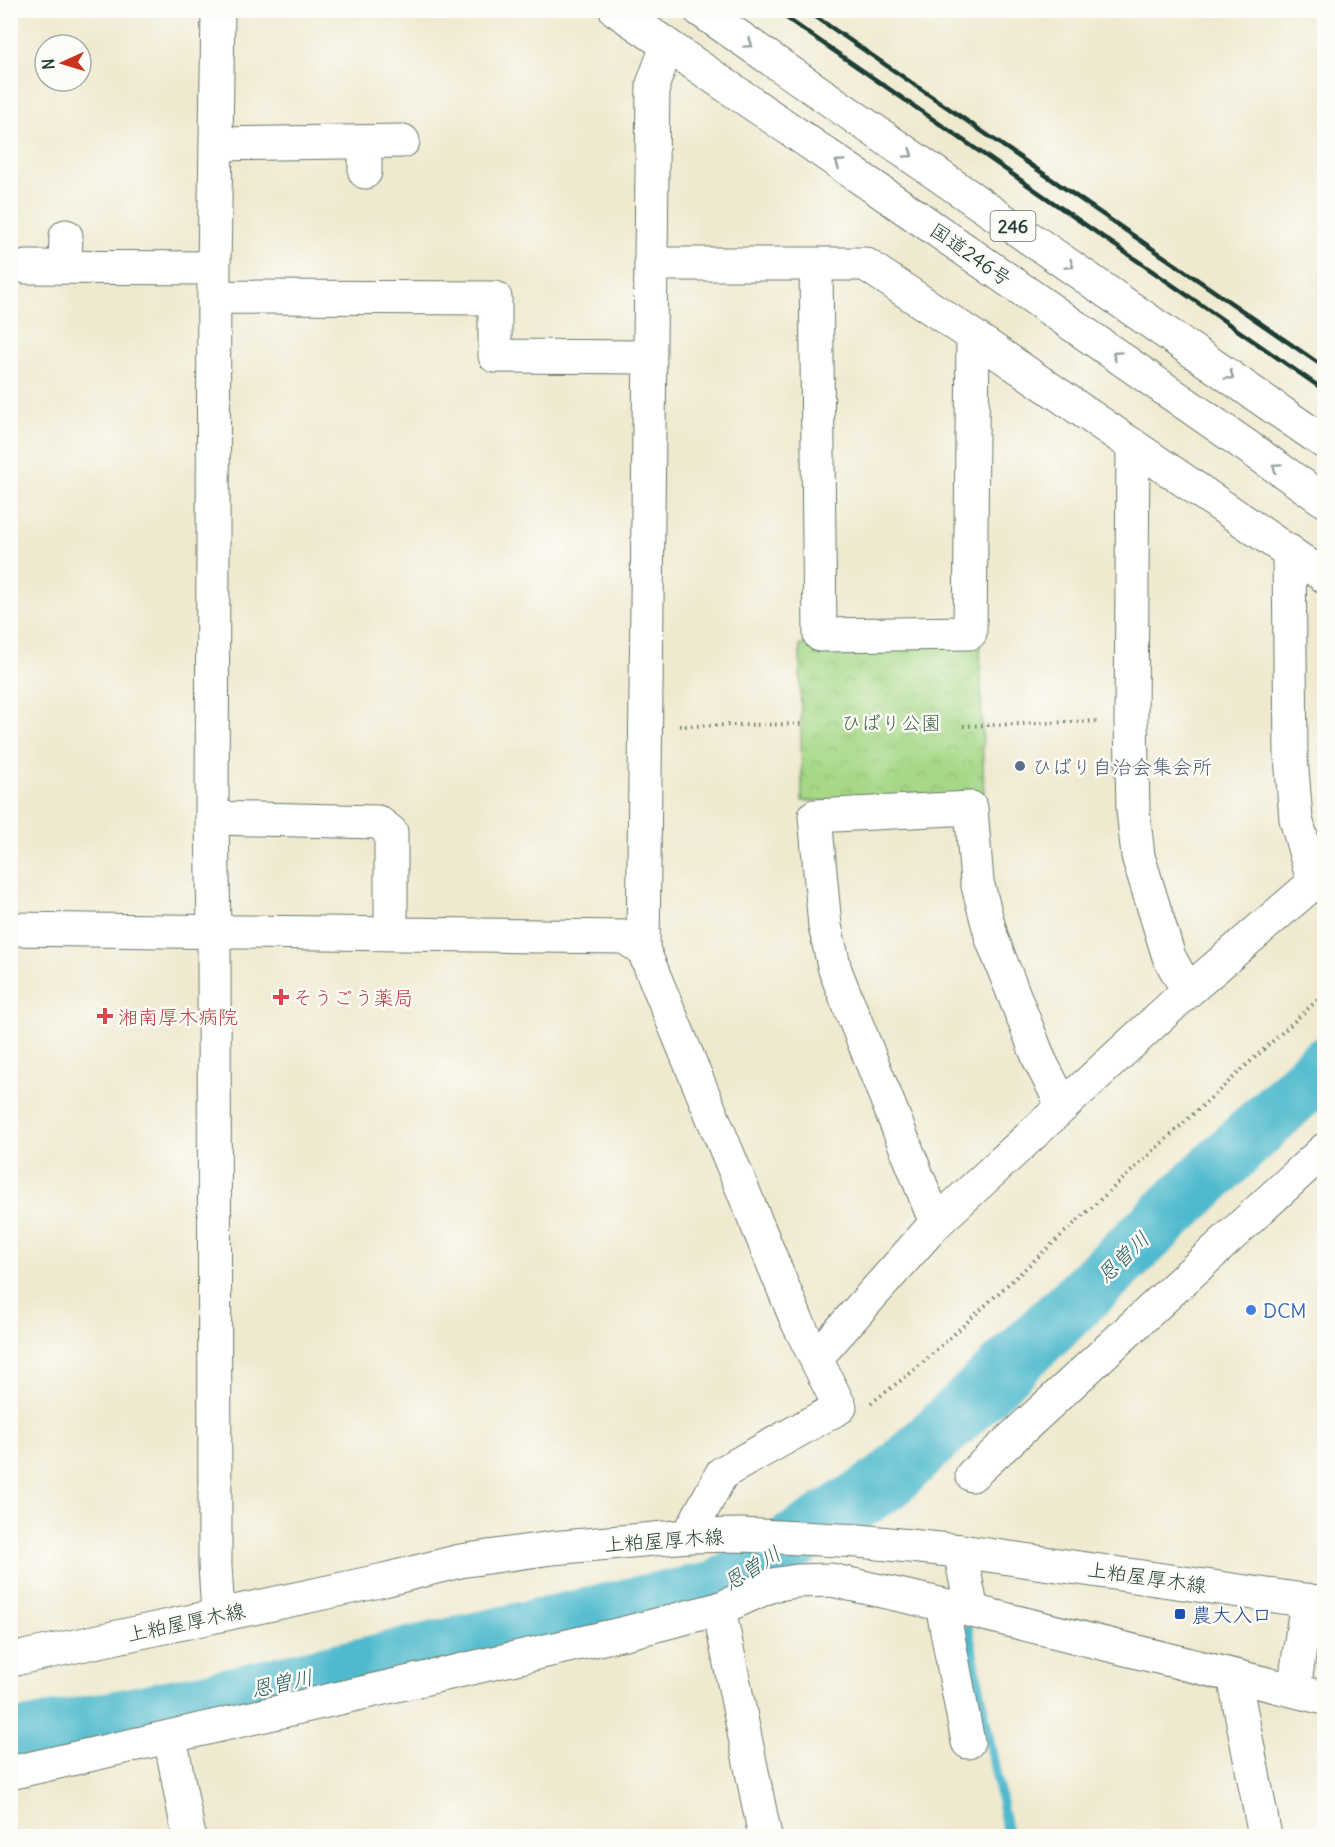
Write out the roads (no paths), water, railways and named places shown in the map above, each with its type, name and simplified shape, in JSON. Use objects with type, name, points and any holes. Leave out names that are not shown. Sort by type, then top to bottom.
[{"type":"main road","points":[[218,10],[214,283],[213,818],[215,1565],[218,1615]]},
{"type":"main road","name":"国道246号","points":[[616,10],[1324,500]]},
{"type":"main road","name":"246","points":[[700,10],[1324,442]]},
{"type":"main road","points":[[668,46],[653,84],[643,949],[797,1321],[840,1407],[722,1473],[688,1536]]},
{"type":"main road","points":[[216,144],[365,157],[403,141]]},
{"type":"main road","points":[[26,267],[66,251],[214,283],[495,298],[495,356],[649,357]]},
{"type":"main road","points":[[651,264],[864,264],[1324,576]]},
{"type":"main road","points":[[816,264],[820,635],[970,633],[973,336]]},
{"type":"main road","points":[[1133,445],[1131,720],[1133,810],[1138,856],[1168,957],[1188,991]]},
{"type":"main road","points":[[816,1358],[936,1223],[1188,991],[1319,879],[1296,819],[1291,757],[1289,551]]},
{"type":"main road","points":[[936,1223],[835,970],[825,926],[815,816],[971,808],[977,882],[992,939],[1040,1061],[1063,1106]]},
{"type":"main road","points":[[213,818],[378,822],[391,832],[392,934]]},
{"type":"main road","points":[[10,929],[624,937],[643,949]]},
{"type":"main road","points":[[972,1475],[1324,1150]]},
{"type":"main road","name":"上粕屋厚木線","points":[[10,1660],[460,1562],[552,1548],[688,1536],[742,1535],[859,1541],[960,1551],[1316,1601]]},
{"type":"main road","points":[[960,1551],[957,1608],[968,1742]]},
{"type":"main road","points":[[10,1773],[625,1633],[719,1609],[772,1585],[797,1581],[831,1580],[957,1608],[1309,1694],[1316,1601]]},
{"type":"main road","points":[[719,1609],[765,1836]]},
{"type":"main road","points":[[1233,1676],[1265,1836]]},
{"type":"main road","points":[[170,1737],[189,1836]]},
{"type":"waterway","name":"恩曽川","points":[[10,1740],[199,1703],[647,1603],[717,1590],[887,1482],[1324,1066]]},
{"type":"waterway","points":[[968,1629],[1008,1836]]},
{"type":"railway","points":[[775,10],[1324,390]]},
{"type":"railway","points":[[806,10],[1324,367]]},
{"type":"place","name":"ひばり自治会集会所","points":[[1020,766]]},
{"type":"place","name":"そうごう薬局","points":[[281,997]]},
{"type":"place","name":"湘南厚木病院","points":[[105,1016]]},
{"type":"place","name":"DCM","points":[[1251,1310]]},
{"type":"place","name":"農大入口","points":[[1180,1614]]},
{"type":"park label","name":"ひばり公園","points":[[891,722]]}]
